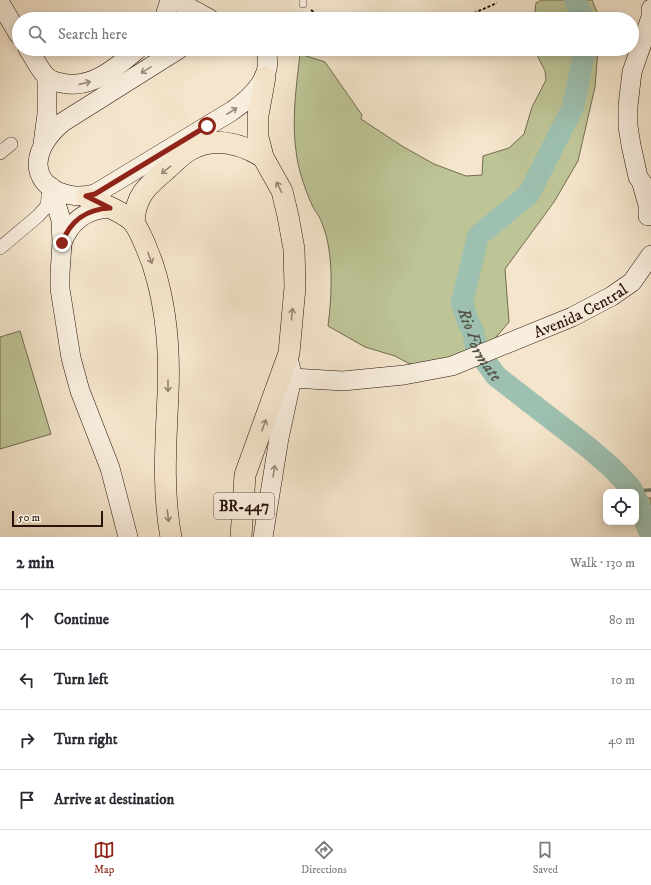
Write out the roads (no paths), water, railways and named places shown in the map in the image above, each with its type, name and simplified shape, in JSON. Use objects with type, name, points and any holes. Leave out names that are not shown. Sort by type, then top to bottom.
[{"type":"main road","points":[[265,77],[258,115],[260,147],[263,157],[282,191],[294,249],[295,286],[288,353]]},
{"type":"main road","points":[[172,537],[167,513],[166,492],[166,425],[169,363],[166,324],[161,294],[155,272],[134,222],[136,207],[143,191],[149,184],[192,149],[207,144],[224,143],[242,146],[263,157]]},
{"type":"main road","points":[[86,196],[134,222]]},
{"type":"main road","name":"BR-447","points":[[241,537],[245,475],[288,353]]},
{"type":"street","points":[[166,12],[170,0]]},
{"type":"street","points":[[175,0],[197,12]]},
{"type":"street","points":[[0,3],[12,23]]},
{"type":"street","points":[[639,52],[651,17],[651,8]]},
{"type":"street","points":[[33,56],[47,78],[46,128],[39,158],[39,169],[41,175],[50,186],[61,194],[68,196],[86,196],[95,194],[232,111],[252,95],[265,77],[268,66],[267,56]]},
{"type":"street","points":[[47,78],[71,84],[92,81],[118,65],[129,56]]},
{"type":"street","points":[[39,158],[50,135],[63,122],[168,56]]},
{"type":"street","points":[[638,56],[632,72],[628,106],[628,126],[638,177],[647,189],[650,219]]},
{"type":"street","points":[[0,153],[11,144]]},
{"type":"street","points":[[50,186],[61,220],[61,295],[71,358],[80,391],[110,468],[128,537]]},
{"type":"street","points":[[0,248],[38,216],[47,206],[50,186]]},
{"type":"street","points":[[62,243],[69,228],[81,216],[95,210],[110,208]]},
{"type":"street","name":"Avenida Central","points":[[292,378],[343,381],[404,375],[452,366],[572,317],[612,296],[632,282],[651,254]]},
{"type":"street","points":[[263,537],[279,438],[292,378],[288,353]]},
{"type":"waterway","name":"Rio Formate","points":[[575,0],[580,12]]},
{"type":"waterway","name":"Rio Formate","points":[[584,56],[573,107],[529,194],[478,236],[462,302],[468,322],[473,331],[476,346],[496,376],[589,448],[612,468],[631,489]]},
{"type":"waterway","points":[[639,491],[651,490]]},
{"type":"waterway","name":"Rio Formate","points":[[639,506],[651,536]]}]
